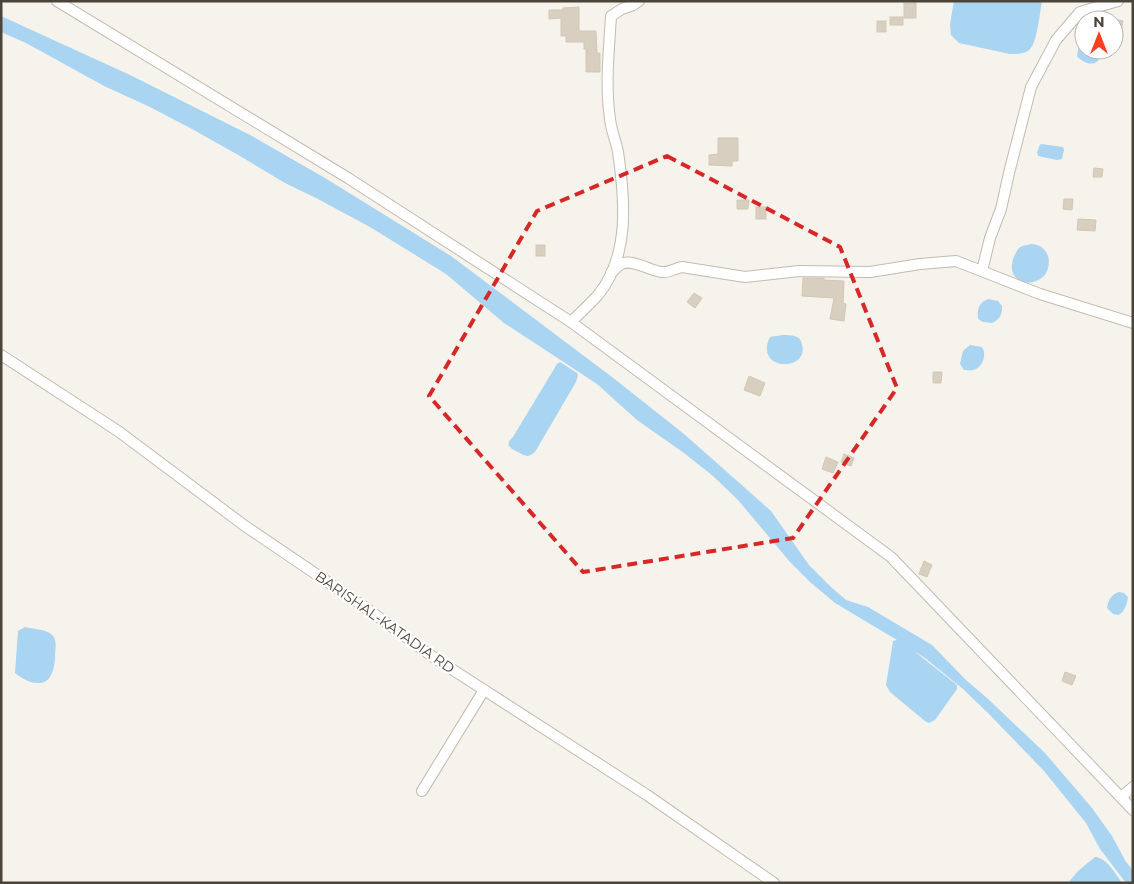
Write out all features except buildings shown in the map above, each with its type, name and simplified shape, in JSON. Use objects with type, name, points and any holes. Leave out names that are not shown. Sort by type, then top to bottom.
[{"type":"street","points":[[56,1],[348,178],[571,322],[891,557],[1133,810]]},
{"type":"street","points":[[571,322],[599,294],[611,274],[617,259],[624,225],[624,202],[622,178],[610,122],[608,102],[611,16],[639,1]]},
{"type":"street","points":[[982,271],[990,238],[1002,209],[1009,173],[1031,87],[1056,40],[1080,12],[1118,1]]},
{"type":"street","points":[[611,274],[620,264],[625,262],[666,273],[682,267],[745,276],[799,271],[870,272],[920,264],[956,261],[1040,294],[1133,322]]},
{"type":"street","name":"BARISHAL-KATADIA RD","points":[[1,355],[118,431],[245,526],[369,610],[433,657],[647,795],[774,883]]},
{"type":"street","points":[[422,790],[484,690]]},
{"type":"street","points":[[1121,796],[1133,787]]},
{"type":"highlighted area","points":[[667,156],[840,247],[897,388],[793,538],[583,572],[429,396],[537,211]]},
{"type":"water","points":[[954,1],[1042,1],[1032,46],[1026,52],[1010,54],[959,43],[951,35],[950,24]]},
{"type":"water","points":[[1,16],[130,75],[252,136],[325,178],[451,256],[612,377],[684,434],[771,511],[809,565],[831,587],[846,600],[868,607],[932,645],[967,681],[1045,753],[1092,808],[1112,836],[1126,862],[1133,870],[1133,883],[1126,883],[1100,849],[1086,823],[1044,771],[963,689],[914,651],[957,685],[957,689],[935,720],[929,723],[890,692],[886,685],[893,641],[897,640],[835,603],[810,582],[790,562],[738,500],[713,476],[637,420],[597,384],[504,323],[446,274],[370,227],[285,183],[192,129],[106,87],[26,43],[1,32]]},
{"type":"water","points":[[1082,60],[1098,60],[1091,64]]},
{"type":"water","points":[[1041,144],[1063,147],[1062,159],[1057,160],[1038,156],[1037,152]]},
{"type":"water","points":[[1032,244],[1045,250],[1049,263],[1044,276],[1034,282],[1026,283],[1016,278],[1012,269],[1012,263],[1019,248]]},
{"type":"water","points":[[988,299],[998,301],[1002,306],[1000,316],[992,323],[983,322],[978,319],[979,307]]},
{"type":"water","points":[[792,335],[801,341],[802,353],[798,360],[783,364],[775,362],[769,357],[767,348],[770,337]]},
{"type":"water","points":[[970,345],[982,347],[984,357],[982,364],[976,369],[964,370],[960,364],[963,351]]},
{"type":"water","points":[[560,362],[577,373],[576,382],[535,452],[528,456],[522,454],[511,448],[509,442]]},
{"type":"water","points":[[1124,593],[1128,597],[1125,608],[1118,615],[1113,614],[1107,608],[1108,602],[1114,594]]},
{"type":"water","points":[[25,627],[45,631],[55,639],[54,668],[48,680],[44,682],[34,683],[23,679],[15,673],[18,631]]},
{"type":"water","points":[[1095,857],[1107,863],[1122,883],[1068,883],[1078,871]]}]
